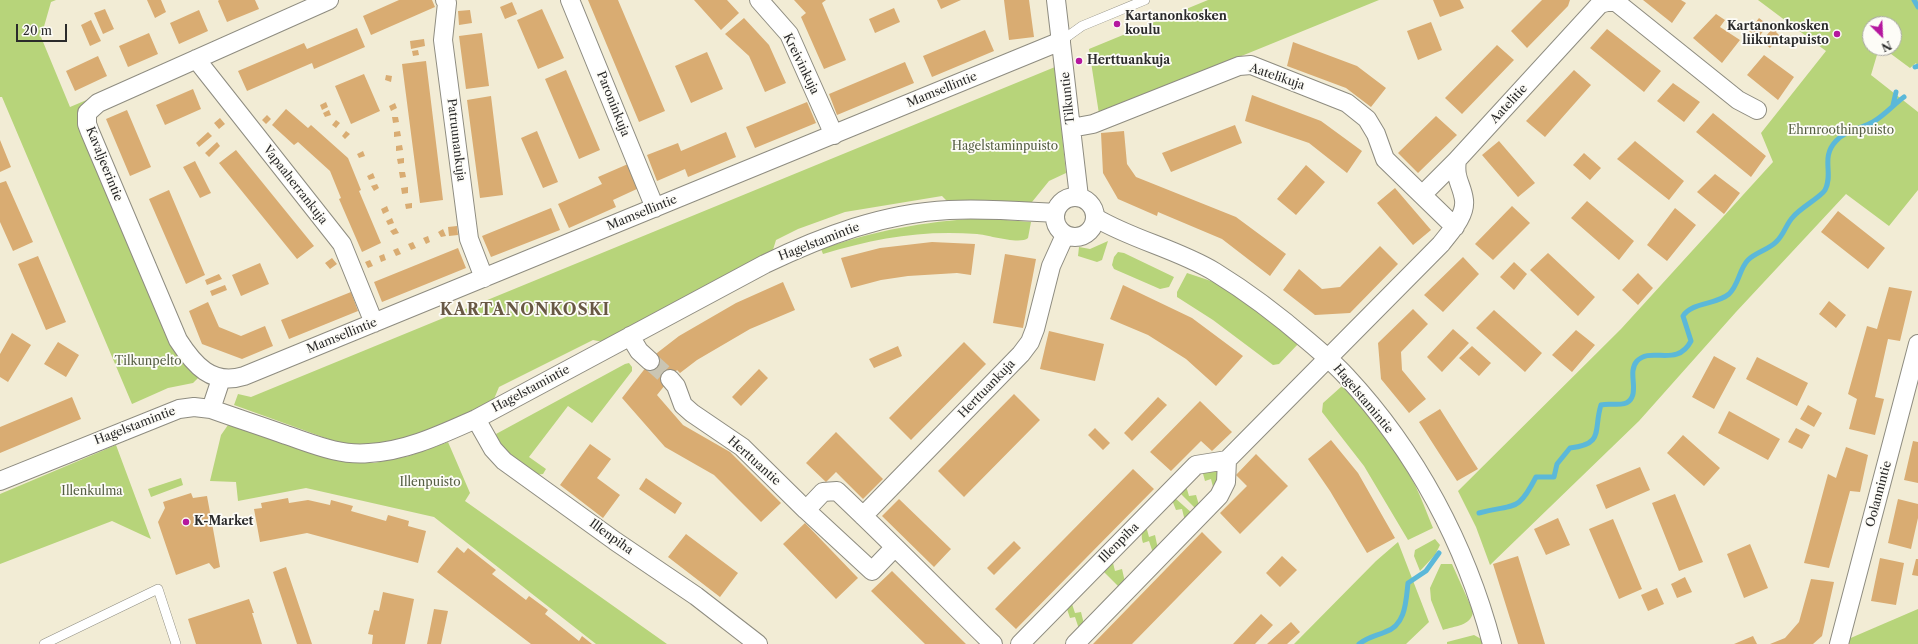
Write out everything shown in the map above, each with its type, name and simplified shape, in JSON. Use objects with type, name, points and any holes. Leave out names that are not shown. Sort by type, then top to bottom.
[{"type":"street","name":"Kavaljeerintie","points":[[221,379],[209,374],[195,363],[178,340],[90,132],[86,118],[87,113],[98,103],[329,0]]},
{"type":"street","name":"Patruunankuja","points":[[445,0],[447,3],[443,40],[469,239],[484,278]]},
{"type":"street","name":"Paroninkuja","points":[[570,0],[655,208]]},
{"type":"street","name":"Kreivinkuja","points":[[759,0],[789,34],[834,135]]},
{"type":"street","name":"Tilkuntie","points":[[1056,0],[1079,197]]},
{"type":"street","name":"Aatelitie","points":[[1457,160],[1600,4],[1607,2],[1616,2],[1738,100],[1757,110]]},
{"type":"street","name":"Mamsellintie","points":[[221,379],[232,380],[244,376],[1061,41]]},
{"type":"street","name":"Vapaaherrankuja","points":[[196,59],[342,244],[374,323]]},
{"type":"street","name":"Aatelikuja","points":[[1071,128],[1093,124],[1239,66],[1250,66],[1347,103],[1367,119],[1376,134],[1385,159],[1455,227]]},
{"type":"street","points":[[1422,195],[1457,160]]},
{"type":"street","points":[[1075,644],[1219,496],[1226,482],[1227,460],[1441,244],[1455,227],[1461,213],[1464,200],[1456,177],[1457,160]]},
{"type":"street","points":[[1079,197],[1089,202],[1093,207],[1096,218],[1094,224],[1085,234],[1072,237],[1065,234],[1057,225],[1056,213],[1058,207],[1067,198],[1079,197]]},
{"type":"street","name":"Hagelstamintie","points":[[0,481],[179,409],[194,407],[211,409],[324,448],[348,453],[368,454],[396,450],[446,432],[476,419],[765,264],[802,246],[842,231],[911,214],[948,210],[999,209],[1056,213]]},
{"type":"street","name":"Hagelstamintie","points":[[1096,218],[1115,229],[1185,257],[1214,271],[1268,307],[1346,376],[1389,429],[1424,481],[1449,524],[1471,576],[1492,644]]},
{"type":"street","name":"Herttuankuja","points":[[863,516],[1021,354],[1030,342],[1051,266],[1065,234]]},
{"type":"street","points":[[630,336],[639,351],[650,361]]},
{"type":"street","name":"Oolannintie","points":[[1839,644],[1918,344]]},
{"type":"street","points":[[211,409],[221,379]]},
{"type":"street","name":"Herttuantie","points":[[670,379],[676,386],[683,405],[692,413],[742,447],[806,510],[872,571],[895,548]]},
{"type":"street","name":"Illenpiha","points":[[476,419],[493,449],[504,461],[615,541],[696,596],[758,644]]},
{"type":"street","name":"Illenpiha","points":[[1020,644],[1196,465],[1227,460]]},
{"type":"street","points":[[806,510],[823,492],[837,492],[993,644]]},
{"type":"lane","points":[[1061,41],[1082,26],[1145,0]]},
{"type":"lane","points":[[44,644],[158,589],[176,644]]},
{"type":"green space","name":"Tilkunpelto","points":[[0,0],[56,0],[51,2],[41,37],[70,107],[89,99],[84,105],[200,376],[193,383],[168,388],[132,404],[2,97],[0,97]]},
{"type":"green space","points":[[1208,0],[1379,0],[1099,114],[1089,49]]},
{"type":"green space","name":"Ehrnroothinpuisto","points":[[1758,0],[1918,0],[1918,69],[1916,63],[1910,68],[1894,56],[1902,56],[1902,16],[1862,16],[1862,56],[1877,56],[1871,75],[1918,112],[1918,190],[1889,226],[1846,194],[1736,312],[1639,421],[1490,565],[1476,527],[1458,491],[1621,329],[1773,162],[1761,133],[1826,51]]},
{"type":"green space","name":"Hagelstaminpuisto","points":[[1055,67],[1066,173],[1049,181],[1032,202],[949,203],[942,196],[845,212],[798,229],[776,240],[772,253],[697,290],[603,342],[593,340],[499,387],[494,399],[450,422],[407,439],[392,443],[354,445],[331,440],[234,405],[238,394],[251,397]]},
{"type":"green space","points":[[981,218],[1031,222],[1028,238],[1024,240],[1011,240],[977,234],[918,234],[880,240],[823,254],[821,249],[842,242],[900,228]]},
{"type":"green space","points":[[1108,241],[1102,260],[1097,262],[1078,256],[1079,247],[1090,249]]},
{"type":"green space","points":[[1118,252],[1124,253],[1174,277],[1169,287],[1160,289],[1114,269],[1112,265],[1114,257]]},
{"type":"green space","points":[[1187,273],[1217,283],[1235,293],[1299,343],[1279,364],[1273,365],[1213,320],[1177,297],[1177,292]]},
{"type":"green space","points":[[629,363],[632,367],[632,371],[592,423],[568,406],[529,457],[546,469],[543,474],[535,475],[501,446],[496,434]]},
{"type":"green space","points":[[1342,386],[1363,409],[1400,459],[1415,485],[1433,528],[1408,540],[1364,466],[1322,412],[1323,403]]},
{"type":"green space","name":"Illenpuisto","points":[[228,425],[334,459],[374,463],[409,456],[448,442],[470,493],[465,501],[667,644],[596,644],[434,517],[306,488],[238,501],[236,482],[210,481],[221,435]]},
{"type":"green space","name":"Illenkulma","points":[[116,445],[151,539],[112,521],[0,564],[0,494]]},
{"type":"green space","points":[[1202,470],[1220,471],[1214,491],[1211,479],[1205,481]]},
{"type":"green space","points":[[181,478],[183,485],[151,497],[148,489]]},
{"type":"green space","points":[[1186,486],[1189,496],[1196,495],[1199,505],[1195,508],[1180,493]]},
{"type":"green space","points":[[1175,498],[1193,514],[1185,521],[1182,509],[1176,510],[1172,500]]},
{"type":"green space","points":[[1146,526],[1149,537],[1155,535],[1158,549],[1153,553],[1149,541],[1143,543],[1142,541],[1142,532]]},
{"type":"green space","points":[[1435,539],[1440,545],[1435,555],[1420,571],[1414,556],[1415,550]]},
{"type":"green space","points":[[1398,542],[1429,622],[1406,644],[1294,644],[1376,561]]},
{"type":"green space","points":[[1112,559],[1115,571],[1122,569],[1125,582],[1119,587],[1102,570]]},
{"type":"green space","points":[[1441,564],[1452,564],[1473,611],[1472,616],[1466,623],[1443,630],[1431,600],[1430,588]]},
{"type":"green space","points":[[1071,601],[1075,613],[1081,612],[1084,624],[1079,629],[1075,617],[1070,618],[1066,606]]},
{"type":"green space","points":[[1918,609],[1918,644],[1844,644],[1846,640]]},
{"type":"green space","points":[[1474,635],[1483,640],[1484,644],[1447,644],[1447,642]]},
{"type":"building","points":[[147,0],[161,0],[166,12],[155,18]]},
{"type":"building","points":[[255,0],[259,9],[227,22],[218,1]]},
{"type":"building","points":[[399,0],[432,0],[435,7],[371,35],[363,16]]},
{"type":"building","points":[[588,0],[618,0],[665,111],[639,122]]},
{"type":"building","points":[[694,0],[727,0],[739,13],[721,30]]},
{"type":"building","points":[[794,0],[826,0],[822,3],[846,60],[824,69],[801,17],[806,13]]},
{"type":"building","points":[[937,0],[961,0],[941,9]]},
{"type":"building","points":[[1004,0],[1029,0],[1034,37],[1009,40]]},
{"type":"building","points":[[1433,0],[1460,0],[1464,8],[1440,17]]},
{"type":"building","points":[[1542,0],[1570,0],[1568,6],[1527,48],[1511,31]]},
{"type":"building","points":[[1643,0],[1681,0],[1686,3],[1672,23]]},
{"type":"building","points":[[512,2],[517,14],[505,19],[500,7]]},
{"type":"building","points":[[894,8],[900,22],[875,33],[869,19]]},
{"type":"building","points":[[105,9],[114,29],[103,34],[94,13]]},
{"type":"building","points":[[542,9],[564,58],[538,69],[517,20]]},
{"type":"building","points":[[199,10],[208,31],[179,44],[170,23]]},
{"type":"building","points":[[470,10],[472,23],[459,25],[458,11]]},
{"type":"building","points":[[1716,14],[1725,20],[1720,27],[1740,40],[1722,63],[1693,38]]},
{"type":"building","points":[[744,18],[769,45],[786,83],[765,92],[749,56],[725,34]]},
{"type":"building","points":[[1759,18],[1768,25],[1758,38],[1749,31]]},
{"type":"building","points":[[91,20],[101,41],[90,46],[81,25]]},
{"type":"building","points":[[1431,22],[1442,50],[1418,60],[1407,31]]},
{"type":"building","points":[[1776,24],[1780,27],[1776,32],[1780,36],[1770,48],[1762,41]]},
{"type":"building","points":[[357,28],[365,47],[314,69],[312,63],[247,91],[238,71],[304,43],[307,49]]},
{"type":"building","points":[[1607,29],[1661,71],[1644,92],[1590,48]]},
{"type":"building","points":[[985,30],[994,51],[932,77],[923,56]]},
{"type":"building","points":[[149,33],[158,54],[128,67],[119,46]]},
{"type":"building","points":[[482,33],[489,86],[466,89],[459,36]]},
{"type":"building","points":[[424,39],[425,46],[411,49],[410,41]]},
{"type":"building","points":[[1293,42],[1357,66],[1386,88],[1371,107],[1346,88],[1287,66]]},
{"type":"building","points":[[1497,45],[1514,60],[1462,114],[1445,98]]},
{"type":"building","points":[[418,50],[419,55],[413,56],[412,51]]},
{"type":"building","points":[[707,52],[723,89],[691,103],[675,66]]},
{"type":"building","points":[[1764,55],[1794,77],[1778,100],[1747,75]]},
{"type":"building","points":[[98,56],[107,76],[75,91],[66,71]]},
{"type":"building","points":[[426,61],[443,200],[420,203],[402,64]]},
{"type":"building","points":[[905,62],[914,83],[837,115],[829,94]]},
{"type":"building","points":[[566,70],[600,150],[579,159],[545,79]]},
{"type":"building","points":[[1574,70],[1591,85],[1545,137],[1526,121]]},
{"type":"building","points":[[364,74],[380,111],[351,124],[335,86]]},
{"type":"building","points":[[386,75],[392,76],[391,82],[385,80]]},
{"type":"building","points":[[1673,83],[1700,102],[1684,122],[1657,101]]},
{"type":"building","points":[[193,89],[201,109],[165,125],[156,105]]},
{"type":"building","points":[[1252,95],[1321,121],[1362,151],[1347,173],[1309,143],[1245,121]]},
{"type":"building","points":[[491,96],[503,195],[480,198],[467,100]]},
{"type":"building","points":[[326,102],[328,107],[322,110],[320,105]]},
{"type":"building","points":[[807,102],[816,123],[755,148],[746,127]]},
{"type":"building","points":[[395,103],[397,108],[391,111],[389,106]]},
{"type":"building","points":[[286,109],[308,128],[311,125],[348,158],[361,190],[359,191],[381,243],[362,252],[339,199],[341,198],[330,171],[298,142],[294,145],[272,125]]},
{"type":"building","points":[[127,110],[151,167],[130,176],[106,119]]},
{"type":"building","points":[[329,110],[331,115],[325,117],[323,113]]},
{"type":"building","points":[[1713,113],[1766,156],[1751,177],[1696,132]]},
{"type":"building","points":[[267,115],[271,119],[266,124],[262,120]]},
{"type":"building","points":[[1436,116],[1457,135],[1418,173],[1398,153]]},
{"type":"building","points":[[392,117],[398,117],[399,122],[393,123]]},
{"type":"building","points":[[220,118],[225,124],[219,129],[214,123]]},
{"type":"building","points":[[336,120],[340,123],[336,128],[332,125]]},
{"type":"building","points":[[1235,125],[1242,143],[1171,172],[1162,153]]},
{"type":"building","points":[[346,131],[350,134],[345,139],[342,136]]},
{"type":"building","points":[[400,131],[401,136],[394,137],[394,132]]},
{"type":"building","points":[[537,131],[558,182],[543,188],[521,138]]},
{"type":"building","points":[[1124,131],[1127,164],[1136,177],[1236,217],[1286,254],[1270,276],[1222,239],[1158,212],[1157,216],[1118,199],[1103,173],[1101,133]]},
{"type":"building","points":[[208,132],[212,136],[199,147],[196,143]]},
{"type":"building","points":[[726,132],[736,157],[688,177],[685,169],[657,181],[647,155],[678,143],[681,151]]},
{"type":"building","points":[[0,140],[11,167],[0,172]]},
{"type":"building","points":[[1499,141],[1535,183],[1518,197],[1482,155]]},
{"type":"building","points":[[1635,141],[1684,181],[1669,200],[1617,159]]},
{"type":"building","points":[[217,142],[220,146],[209,157],[205,153]]},
{"type":"building","points":[[402,145],[403,150],[396,151],[396,146]]},
{"type":"building","points":[[236,150],[314,246],[297,259],[219,163]]},
{"type":"building","points":[[363,151],[365,156],[359,158],[357,154]]},
{"type":"building","points":[[1584,153],[1601,168],[1590,180],[1573,165]]},
{"type":"building","points":[[404,158],[404,163],[398,164],[397,159]]},
{"type":"building","points":[[195,161],[211,193],[200,198],[183,167]]},
{"type":"building","points":[[628,164],[639,188],[613,200],[616,207],[569,228],[558,204],[602,184],[598,177]]},
{"type":"building","points":[[1306,165],[1325,182],[1296,215],[1277,199]]},
{"type":"building","points":[[399,172],[405,172],[406,177],[400,178]]},
{"type":"building","points":[[373,173],[375,178],[369,180],[367,176]]},
{"type":"building","points":[[1715,174],[1740,193],[1724,214],[1697,192]]},
{"type":"building","points":[[6,181],[33,242],[13,251],[0,222],[0,183]]},
{"type":"building","points":[[377,184],[379,188],[374,191],[371,186]]},
{"type":"building","points":[[408,187],[408,193],[402,194],[401,188]]},
{"type":"building","points":[[1395,188],[1431,230],[1413,245],[1377,203]]},
{"type":"building","points":[[169,190],[205,275],[186,284],[149,199]]},
{"type":"building","points":[[1587,201],[1634,241],[1619,260],[1571,218]]},
{"type":"building","points":[[412,203],[412,208],[406,209],[405,204]]},
{"type":"building","points":[[387,206],[389,211],[383,214],[381,209]]},
{"type":"building","points":[[1512,206],[1530,223],[1493,260],[1475,244]]},
{"type":"building","points":[[551,208],[560,230],[491,257],[482,236]]},
{"type":"building","points":[[1675,208],[1696,225],[1667,261],[1647,245]]},
{"type":"building","points":[[1838,211],[1885,248],[1868,269],[1821,232]]},
{"type":"building","points":[[392,218],[394,223],[388,225],[386,221]]},
{"type":"building","points":[[457,226],[458,235],[449,236],[448,227]]},
{"type":"building","points":[[396,228],[399,233],[393,235],[390,231]]},
{"type":"building","points":[[443,229],[446,236],[441,237],[438,232]]},
{"type":"building","points":[[428,236],[430,242],[426,244],[423,238]]},
{"type":"building","points":[[413,242],[416,248],[411,250],[408,244]]},
{"type":"building","points":[[932,242],[975,244],[971,275],[957,273],[908,276],[881,280],[851,288],[841,258],[880,248]]},
{"type":"building","points":[[1380,246],[1398,264],[1350,313],[1315,315],[1283,290],[1299,269],[1322,289],[1340,287]]},
{"type":"building","points":[[398,248],[401,254],[396,256],[393,250]]},
{"type":"building","points":[[458,248],[466,268],[382,302],[374,282]]},
{"type":"building","points":[[1548,253],[1595,297],[1578,316],[1530,270]]},
{"type":"building","points":[[384,254],[386,260],[381,262],[379,256]]},
{"type":"building","points":[[1005,254],[1036,259],[1023,328],[993,323]]},
{"type":"building","points":[[38,256],[66,322],[46,330],[18,264]]},
{"type":"building","points":[[1463,257],[1479,274],[1443,312],[1424,295]]},
{"type":"building","points":[[332,258],[337,264],[330,269],[325,263]]},
{"type":"building","points":[[370,260],[373,266],[368,268],[365,262]]},
{"type":"building","points":[[1514,262],[1527,274],[1514,290],[1500,277]]},
{"type":"building","points":[[260,263],[269,284],[241,296],[232,275]]},
{"type":"building","points":[[1638,273],[1653,288],[1638,305],[1622,290]]},
{"type":"building","points":[[219,274],[222,279],[207,285],[205,280]]},
{"type":"building","points":[[783,282],[795,310],[750,329],[697,360],[680,373],[677,370],[657,395],[683,425],[730,452],[781,503],[761,522],[714,475],[665,447],[622,398],[657,353],[679,336],[736,303]]},
{"type":"building","points":[[225,285],[227,290],[212,296],[210,291]]},
{"type":"building","points":[[1123,285],[1192,318],[1243,356],[1216,386],[1186,359],[1148,335],[1110,319]]},
{"type":"building","points":[[1889,287],[1912,291],[1900,341],[1888,339],[1875,397],[1884,399],[1875,435],[1849,429],[1857,399],[1848,394],[1867,326],[1877,329]]},
{"type":"building","points":[[351,292],[358,311],[289,339],[281,320]]},
{"type":"building","points":[[1829,301],[1846,315],[1836,328],[1819,314]]},
{"type":"building","points":[[208,302],[219,327],[241,336],[265,326],[273,346],[242,359],[202,344],[189,311]]},
{"type":"building","points":[[1413,309],[1428,324],[1401,352],[1402,370],[1426,399],[1409,413],[1381,379],[1378,343]]},
{"type":"building","points":[[1494,310],[1542,353],[1525,372],[1476,328]]},
{"type":"building","points":[[1453,329],[1469,343],[1442,372],[1427,357]]},
{"type":"building","points":[[1576,330],[1595,345],[1572,372],[1552,355]]},
{"type":"building","points":[[1049,331],[1104,344],[1095,381],[1040,369]]},
{"type":"building","points":[[12,333],[31,345],[8,382],[0,377],[0,354]]},
{"type":"building","points":[[58,342],[79,355],[66,377],[44,364]]},
{"type":"building","points":[[964,342],[986,364],[911,440],[889,418]]},
{"type":"building","points":[[898,346],[902,356],[874,368],[869,359]]},
{"type":"building","points":[[1472,346],[1491,363],[1479,376],[1459,358]]},
{"type":"building","points":[[1714,356],[1736,368],[1714,409],[1692,397]]},
{"type":"building","points":[[1757,357],[1808,383],[1797,406],[1746,379]]},
{"type":"building","points":[[759,369],[768,378],[741,406],[732,397]]},
{"type":"building","points":[[1014,394],[1040,420],[964,497],[938,471]]},
{"type":"building","points":[[72,397],[81,419],[0,453],[0,427]]},
{"type":"building","points":[[1158,397],[1167,405],[1132,441],[1124,433]]},
{"type":"building","points":[[1200,401],[1232,432],[1212,451],[1201,441],[1171,471],[1150,452]]},
{"type":"building","points":[[1808,405],[1822,413],[1814,427],[1800,419]]},
{"type":"building","points":[[1440,409],[1478,469],[1457,481],[1419,422]]},
{"type":"building","points":[[1729,411],[1780,439],[1768,460],[1718,433]]},
{"type":"building","points":[[1095,428],[1110,443],[1103,450],[1088,435]]},
{"type":"building","points":[[1796,428],[1810,435],[1802,449],[1788,442]]},
{"type":"building","points":[[836,432],[883,479],[863,499],[836,472],[826,482],[806,463]]},
{"type":"building","points":[[1683,435],[1720,468],[1704,486],[1667,453]]},
{"type":"building","points":[[1331,440],[1358,473],[1395,538],[1367,553],[1330,491],[1308,459]]},
{"type":"building","points":[[1913,441],[1918,442],[1918,483],[1904,480]]},
{"type":"building","points":[[590,444],[611,459],[597,478],[620,495],[603,518],[560,485]]},
{"type":"building","points":[[1846,447],[1868,455],[1860,492],[1850,491],[1829,568],[1804,563],[1828,474],[1836,478]]},
{"type":"building","points":[[1256,454],[1288,486],[1240,534],[1220,513],[1247,486],[1236,475]]},
{"type":"building","points":[[1640,467],[1650,490],[1606,509],[1596,485]]},
{"type":"building","points":[[1133,469],[1154,489],[1016,629],[995,609]]},
{"type":"building","points":[[646,478],[682,503],[675,514],[639,489]]},
{"type":"building","points":[[191,493],[193,498],[207,496],[220,567],[214,569],[209,563],[176,575],[158,522],[165,508],[163,502]]},
{"type":"building","points":[[1675,494],[1703,562],[1679,571],[1652,503]]},
{"type":"building","points":[[288,498],[289,503],[308,500],[330,505],[331,500],[353,506],[351,511],[386,521],[388,515],[409,521],[408,526],[426,531],[418,563],[307,533],[260,542],[254,509],[262,508],[261,503]]},
{"type":"building","points":[[899,499],[951,549],[934,567],[882,516]]},
{"type":"building","points":[[1898,499],[1918,504],[1918,518],[1911,549],[1888,543]]},
{"type":"building","points":[[1558,518],[1570,545],[1546,555],[1534,529]]},
{"type":"building","points":[[1613,519],[1642,589],[1619,599],[1589,529]]},
{"type":"building","points":[[805,523],[858,578],[836,599],[783,544]]},
{"type":"building","points":[[1202,532],[1222,552],[1132,644],[1093,644]]},
{"type":"building","points":[[686,534],[738,573],[720,597],[668,557]]},
{"type":"building","points":[[1014,541],[1021,548],[994,575],[987,568]]},
{"type":"building","points":[[1750,544],[1768,588],[1744,598],[1727,554]]},
{"type":"building","points":[[457,547],[464,553],[468,548],[496,570],[492,574],[526,600],[529,596],[548,610],[545,614],[579,641],[582,636],[592,644],[531,644],[437,572]]},
{"type":"building","points":[[1282,556],[1297,570],[1280,587],[1266,573]]},
{"type":"building","points":[[1518,556],[1545,644],[1518,644],[1493,564]]},
{"type":"building","points":[[1880,558],[1904,563],[1896,605],[1871,601]]},
{"type":"building","points":[[1916,559],[1918,559],[1918,576],[1912,575]]},
{"type":"building","points":[[286,567],[312,644],[297,644],[273,572]]},
{"type":"building","points":[[892,571],[966,644],[925,644],[871,591]]},
{"type":"building","points":[[1685,577],[1692,592],[1677,598],[1671,584]]},
{"type":"building","points":[[1811,579],[1834,582],[1822,636],[1813,644],[1770,644],[1785,638],[1799,622]]},
{"type":"building","points":[[1657,588],[1664,604],[1648,611],[1641,595]]},
{"type":"building","points":[[383,592],[414,599],[405,644],[372,644],[373,635],[368,634],[374,610],[379,611]]},
{"type":"building","points":[[249,599],[262,644],[196,644],[188,619]]},
{"type":"building","points":[[434,609],[448,611],[441,644],[427,644]]},
{"type":"building","points":[[1261,614],[1273,625],[1255,644],[1233,644]]},
{"type":"building","points":[[1291,622],[1300,632],[1287,644],[1267,644]]},
{"type":"building","points":[[1753,636],[1757,644],[1734,644]]},
{"type":"waterway","points":[[1914,0],[1918,7]]},
{"type":"waterway","points":[[1893,105],[1896,92]]},
{"type":"waterway","points":[[1479,513],[1514,505],[1524,497],[1536,477],[1554,477],[1557,464],[1570,448],[1581,446],[1593,439],[1596,434],[1601,405],[1623,404],[1630,401],[1634,389],[1633,369],[1637,361],[1649,355],[1671,355],[1679,353],[1685,349],[1691,341],[1683,316],[1687,311],[1724,298],[1729,294],[1735,286],[1748,260],[1776,242],[1796,214],[1823,193],[1828,178],[1829,153],[1831,147],[1836,141],[1844,134],[1877,119],[1904,97]]},
{"type":"waterway","points":[[1359,644],[1369,638],[1392,629],[1397,624],[1404,612],[1408,583],[1426,571],[1439,553]]},
{"type":"tunnel","points":[[650,361],[670,379]]},
{"type":"place","name":"Kartanonkosken koulu","points":[[1117,24]]},
{"type":"place","name":"Kartanonkosken liikuntapuisto","points":[[1837,34]]},
{"type":"place","name":"Herttuankuja","points":[[1079,61]]},
{"type":"place","name":"K-Market","points":[[186,522]]},
{"type":"district","name":"KARTANONKOSKI","points":[[525,310]]}]
